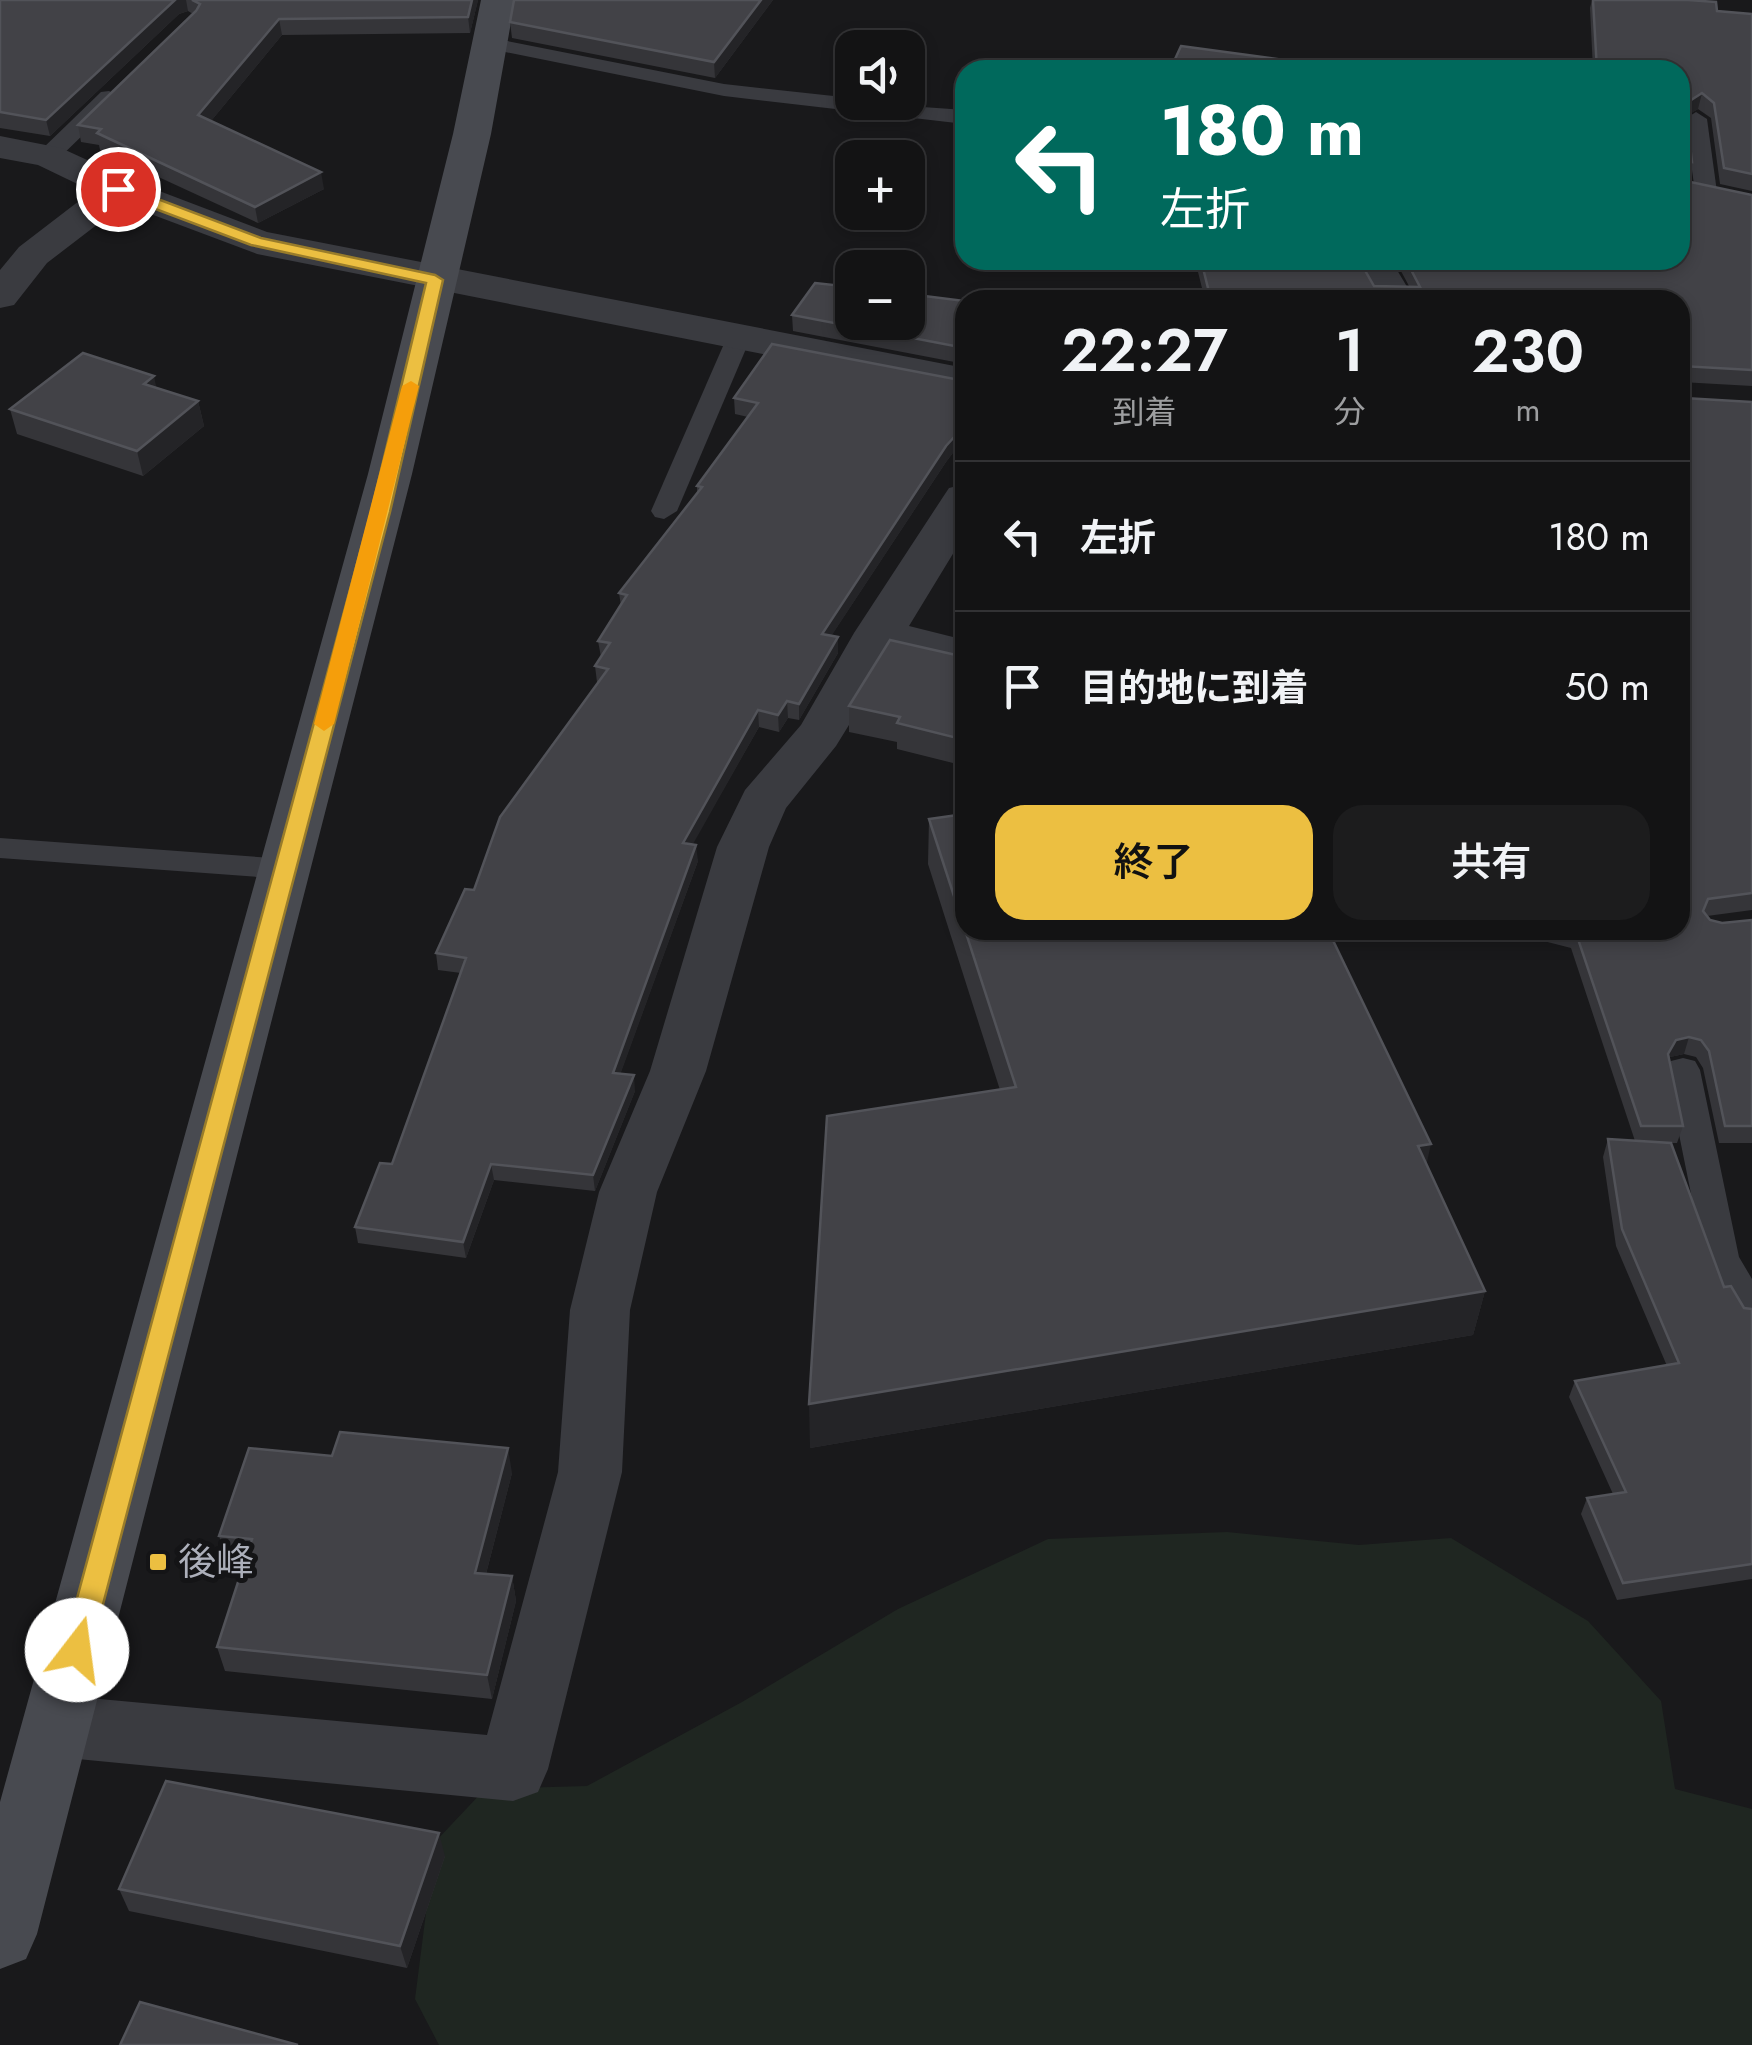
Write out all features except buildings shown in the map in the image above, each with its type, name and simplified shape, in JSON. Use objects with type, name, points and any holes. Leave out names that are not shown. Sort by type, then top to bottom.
[{"type":"main road","points":[[0,1934],[390,474],[492,44],[498,0]]},
{"type":"street","points":[[0,147],[48,156],[118,189],[257,242],[955,379]]},
{"type":"street","points":[[0,296],[33,255],[118,189]]},
{"type":"street","points":[[57,1726],[513,1769],[590,1472],[600,1310],[628,1192],[678,1072],[743,847],[764,802],[819,735],[955,513]]},
{"type":"street","points":[[878,633],[955,652]]},
{"type":"lane","points":[[492,44],[724,90],[955,115]]},
{"type":"lane","points":[[48,156],[132,75]]},
{"type":"lane","points":[[1696,119],[1706,192]]},
{"type":"lane","points":[[1690,189],[1736,198]]},
{"type":"lane","points":[[664,510],[739,337]]},
{"type":"lane","points":[[0,848],[286,869]]},
{"type":"lane","points":[[1682,1070],[1722,1258],[1752,1311]]},
{"type":"shaded area","points":[[1227,1532],[1359,1545],[1451,1538],[1588,1621],[1661,1701],[1675,1789],[1752,1809],[1752,2045],[439,2045],[415,1999],[435,1842],[485,1789],[587,1786],[742,1702],[898,1609],[1048,1539]]},
{"type":"slow traffic","points":[[324,724],[411,386]]},
{"type":"place","name":"後峰","points":[[158,1562]]},
{"type":"route","points":[[77,1650],[390,474],[435,280],[257,242],[118,189]]}]
